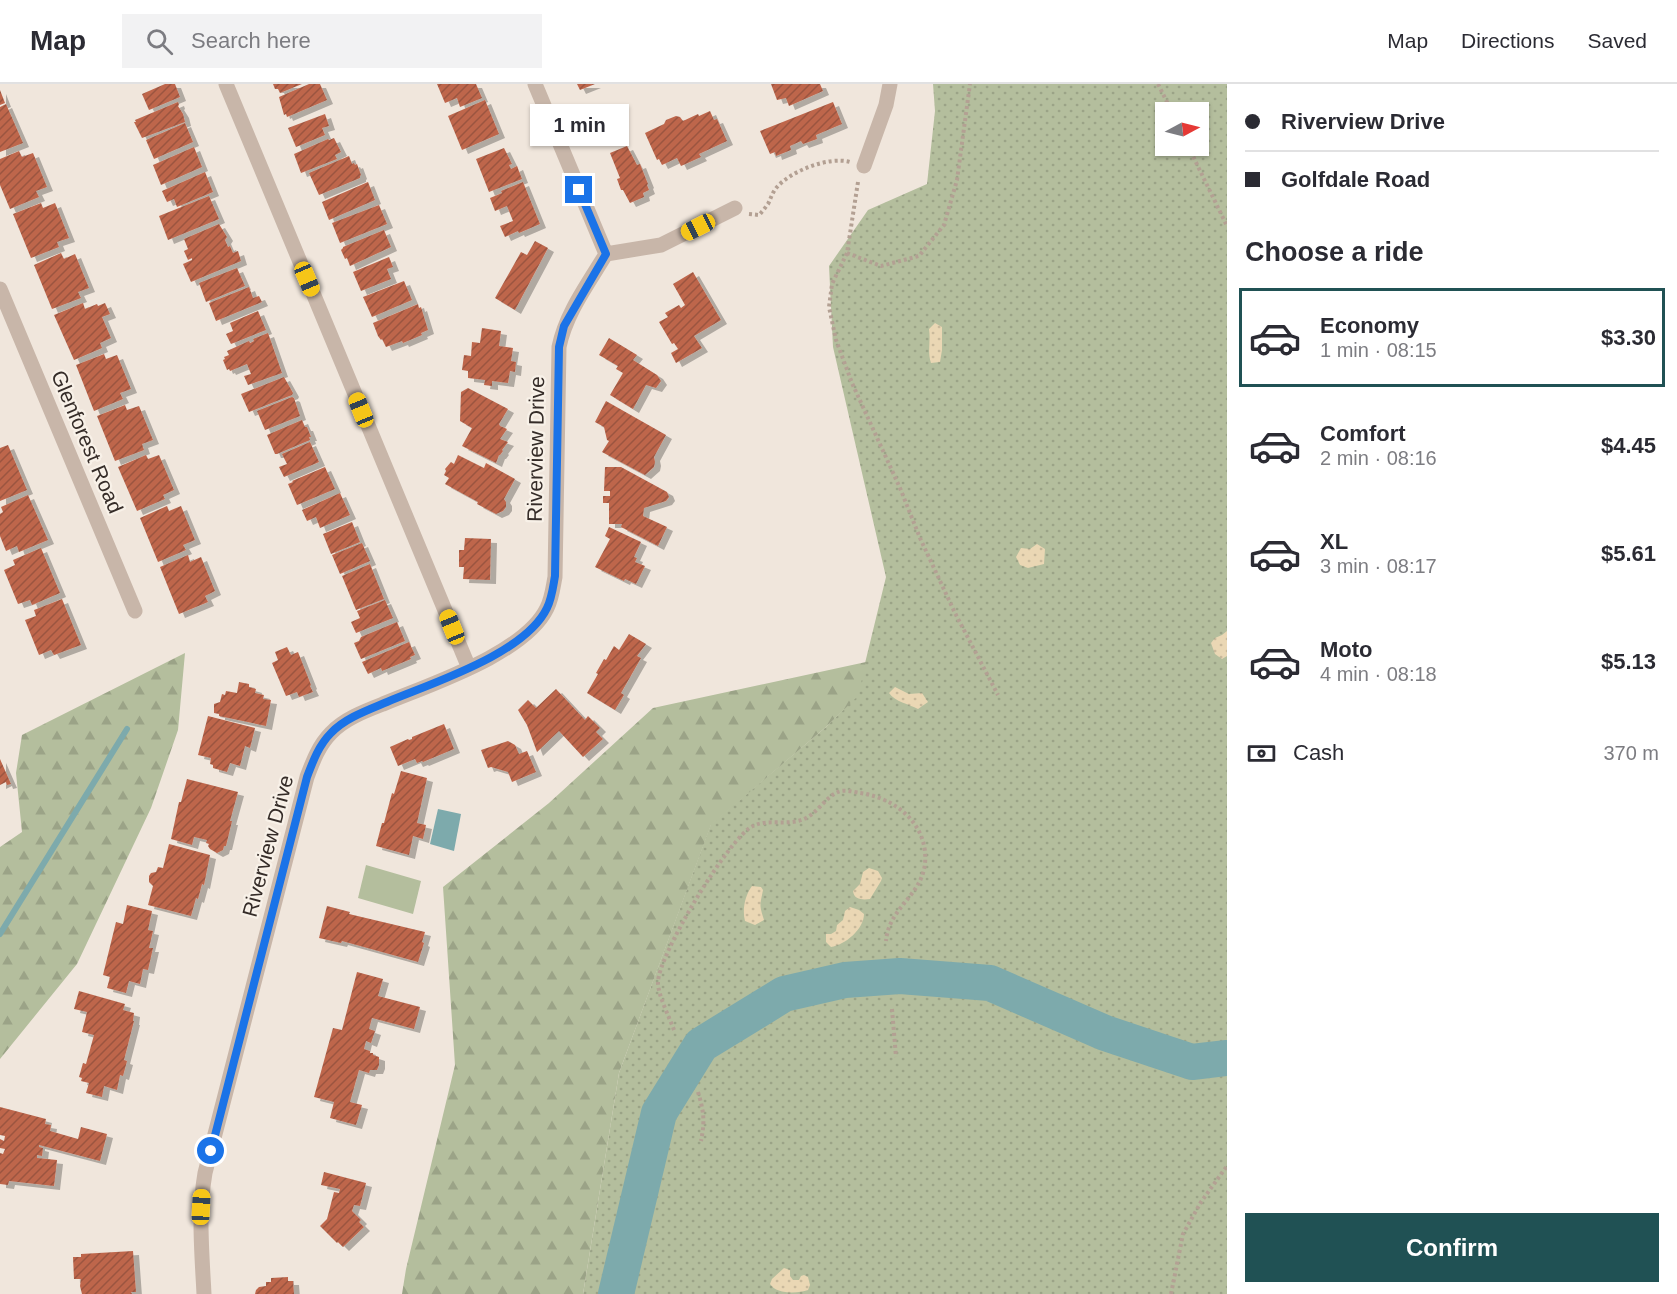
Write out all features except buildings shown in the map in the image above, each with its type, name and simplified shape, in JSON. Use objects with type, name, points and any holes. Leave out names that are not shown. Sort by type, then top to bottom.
[{"type":"street","points":[[226,84],[469,668]]},
{"type":"street","points":[[535,84],[606,254],[661,245],[735,208]]},
{"type":"street","points":[[864,166],[886,105],[890,84]]},
{"type":"street","name":"Riverview Drive","points":[[204,1294],[200,1222],[202,1191],[307,777],[315,756],[331,732],[341,724],[370,709],[469,668],[515,643],[547,608],[555,576],[559,347],[564,326],[606,254]]},
{"type":"street","name":"Glenforest Road","points":[[0,289],[135,611]]},
{"type":"path","points":[[847,253],[881,266],[919,256],[944,225],[957,180],[970,84]]},
{"type":"path","points":[[1158,84],[1167,102]]},
{"type":"path","points":[[1193,156],[1227,226]]},
{"type":"path","points":[[735,208],[748,214],[759,215],[777,186],[788,177],[811,166],[834,160],[864,166],[859,176],[847,253],[832,284],[830,307],[836,340],[852,383],[920,538],[955,613],[998,695]]},
{"type":"path","points":[[674,1030],[657,983],[666,956],[680,927],[732,846],[743,832],[753,825],[766,822],[792,823],[807,817],[839,791],[872,794],[884,798],[902,810],[921,834],[926,854],[924,871],[912,896],[892,918],[887,930],[886,941]]},
{"type":"path","points":[[892,1009],[896,1057]]},
{"type":"path","points":[[698,1092],[704,1111],[705,1124],[701,1141]]},
{"type":"path","points":[[1172,1294],[1184,1234],[1201,1202],[1227,1166]]},
{"type":"green space","points":[[933,84],[1227,84],[1227,1294],[583,1294],[619,1073],[711,824],[826,727],[857,696],[886,577],[833,347],[829,266],[868,210],[927,184],[935,111]]},
{"type":"green space","points":[[185,653],[178,730],[151,808],[77,964],[0,1059],[0,847],[22,832],[16,773],[22,735]]},
{"type":"green space","points":[[866,662],[858,696],[826,727],[711,825],[619,1073],[583,1294],[402,1294],[455,1065],[443,887],[549,803],[653,708]]},
{"type":"green space","points":[[366,865],[421,881],[413,914],[358,898]]},
{"type":"sand","points":[[935,323],[942,327],[942,350],[940,362],[931,363],[929,329]]},
{"type":"sand","points":[[1037,544],[1045,549],[1044,564],[1028,568],[1020,565],[1016,557],[1021,548],[1030,549]]},
{"type":"sand","points":[[1227,631],[1227,656],[1222,659],[1215,654],[1211,643]]},
{"type":"sand","points":[[895,687],[909,694],[922,693],[928,702],[918,709],[895,699],[889,693]]},
{"type":"sand","points":[[869,868],[878,871],[882,878],[870,899],[859,899],[853,891],[860,884],[863,872]]},
{"type":"sand","points":[[752,886],[761,887],[763,890],[761,911],[764,920],[755,925],[745,921],[744,917],[746,898]]},
{"type":"sand","points":[[850,907],[864,914],[861,925],[848,940],[831,947],[826,942],[826,934],[836,931],[837,925],[843,920],[845,911]]},
{"type":"sand","points":[[784,1268],[790,1270],[793,1280],[799,1280],[804,1275],[808,1277],[810,1285],[808,1290],[787,1292],[773,1287],[770,1284],[772,1279]]},
{"type":"water","points":[[438,809],[461,814],[454,851],[430,844]]},
{"type":"waterway","points":[[0,934],[127,729]]},
{"type":"waterway","points":[[616,1294],[659,1113],[701,1045],[784,994],[845,980],[900,976],[990,983],[1105,1033],[1192,1062],[1227,1058]]},
{"type":"route","points":[[211,1151],[307,777],[322,744],[331,732],[354,717],[450,677],[515,643],[527,633],[547,608],[555,576],[559,347],[564,326],[606,254],[579,190]]}]
